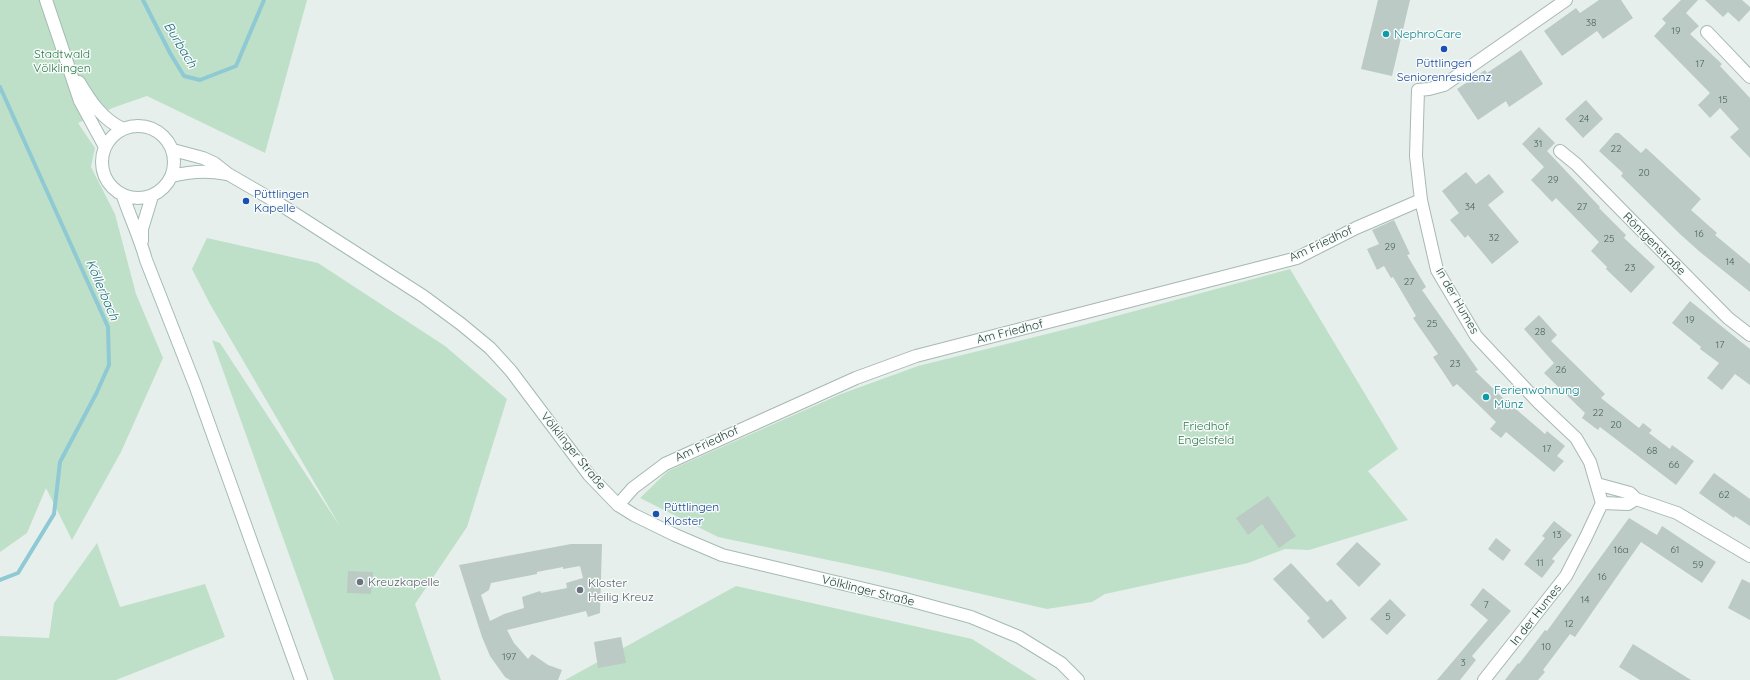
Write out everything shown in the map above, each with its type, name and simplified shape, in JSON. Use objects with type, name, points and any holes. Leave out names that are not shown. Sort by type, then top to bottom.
[{"type":"street","points":[[46,0],[80,101],[105,147]]},
{"type":"street","name":"In der Humes","points":[[1484,680],[1566,576],[1602,503],[1590,462],[1576,438],[1539,403],[1476,336],[1437,270],[1421,200],[1416,156],[1418,90],[1430,90],[1444,85],[1566,0]]},
{"type":"street","points":[[1707,32],[1750,77]]},
{"type":"street","points":[[64,57],[96,108],[108,120],[123,129]]},
{"type":"street","points":[[134,126],[148,127],[163,135],[173,150],[175,164],[172,176],[164,189],[152,196],[142,199],[123,196],[114,190],[104,175],[102,158],[105,147],[110,139],[123,129],[134,126]]},
{"type":"street","name":"Völklinger Straße","points":[[173,150],[203,158],[214,163],[228,174],[278,203],[423,296],[490,348],[511,371],[589,475],[618,505],[675,535],[722,555],[894,596],[971,617],[1019,637],[1061,663],[1078,680]]},
{"type":"street","name":"Röntgenstraße","points":[[1560,151],[1576,164],[1728,318],[1750,335]]},
{"type":"street","name":"Völklinger Straße","points":[[172,176],[192,172],[212,171],[228,174]]},
{"type":"street","points":[[123,196],[131,222],[142,246],[195,386],[302,680]]},
{"type":"street","points":[[142,246],[142,229],[152,196]]},
{"type":"street","name":"Am Friedhof","points":[[618,505],[633,488],[665,464],[856,378],[916,356],[1297,258],[1356,228],[1421,200]]},
{"type":"street","points":[[1597,484],[1630,493],[1636,499],[1677,513],[1750,556]]},
{"type":"street","points":[[1602,503],[1628,504],[1636,499]]},
{"type":"green space","name":"Stadtwald Völklingen","points":[[0,0],[307,0],[265,153],[147,96],[115,107],[78,123],[95,148],[91,167],[115,214],[136,294],[163,358],[121,452],[72,540],[46,488],[27,533],[0,552]]},
{"type":"green space","points":[[207,238],[318,263],[445,346],[507,399],[467,527],[415,604],[441,680],[334,680],[212,340],[220,343],[341,528],[210,304],[192,269]]},
{"type":"green space","name":"Friedhof Engelsfeld","points":[[1290,269],[1398,449],[1368,471],[1408,520],[1309,550],[1285,549],[1248,563],[1105,594],[1092,602],[1047,609],[881,571],[718,537],[640,498],[668,471],[841,394],[918,366],[1083,325]]},
{"type":"green space","points":[[97,543],[120,607],[205,584],[225,637],[116,680],[0,680],[0,636],[49,638],[54,603]]},
{"type":"green space","points":[[736,586],[972,639],[1037,680],[565,680]]},
{"type":"building","name":"NephroCare","points":[[1378,0],[1410,0],[1392,76],[1361,69]]},
{"type":"building","points":[[1599,0],[1621,0],[1633,18],[1603,39],[1597,31],[1562,56],[1544,31],[1576,8],[1580,13]]},
{"type":"building","points":[[1681,0],[1698,0],[1686,13],[1699,26],[1690,34],[1722,64],[1720,66],[1750,98],[1750,158],[1730,137],[1739,129],[1720,108],[1710,118],[1698,105],[1710,93],[1654,36],[1666,23],[1662,19]]},
{"type":"building","points":[[1705,0],[1742,0],[1750,7],[1750,10],[1739,22],[1728,12],[1723,17]]},
{"type":"building","points":[[1521,50],[1543,84],[1509,107],[1506,101],[1478,120],[1457,89],[1485,70],[1487,73]]},
{"type":"building","points":[[1586,100],[1603,119],[1583,138],[1565,119]]},
{"type":"building","points":[[1539,127],[1555,143],[1547,151],[1626,235],[1624,238],[1655,267],[1631,293],[1606,269],[1607,267],[1591,251],[1599,242],[1556,198],[1552,202],[1531,180],[1544,167],[1522,144]]},
{"type":"building","points":[[1615,133],[1619,133],[1641,153],[1646,148],[1701,199],[1691,210],[1717,233],[1715,235],[1750,264],[1750,292],[1680,234],[1621,176],[1623,173],[1599,151]]},
{"type":"building","points":[[1466,172],[1476,184],[1489,174],[1504,192],[1488,205],[1519,242],[1492,264],[1468,235],[1465,238],[1450,220],[1459,213],[1442,191]]},
{"type":"building","points":[[1394,220],[1410,254],[1407,255],[1426,287],[1422,290],[1478,370],[1475,371],[1504,399],[1545,434],[1547,431],[1565,446],[1557,456],[1564,461],[1554,472],[1506,432],[1501,438],[1490,429],[1496,422],[1457,384],[1453,387],[1433,357],[1438,354],[1413,318],[1416,316],[1393,277],[1391,278],[1384,266],[1377,270],[1367,249],[1379,244],[1372,230]]},
{"type":"building","points":[[1690,301],[1750,349],[1750,385],[1735,374],[1722,390],[1707,378],[1719,363],[1700,349],[1701,347],[1672,323]]},
{"type":"building","points":[[1539,315],[1557,335],[1551,341],[1605,394],[1601,398],[1639,428],[1643,423],[1652,430],[1649,433],[1670,449],[1672,445],[1694,461],[1676,485],[1600,427],[1598,430],[1582,418],[1585,413],[1544,373],[1554,363],[1524,329]]},
{"type":"building","points":[[1714,473],[1750,499],[1750,526],[1735,516],[1734,518],[1699,493]]},
{"type":"building","points":[[1268,496],[1296,536],[1279,548],[1262,524],[1248,535],[1236,518]]},
{"type":"building","points":[[1629,518],[1657,535],[1662,526],[1716,562],[1702,583],[1641,542],[1575,637],[1570,634],[1543,670],[1545,672],[1538,680],[1505,680],[1545,630],[1547,631]]},
{"type":"building","points":[[1554,521],[1572,535],[1552,559],[1555,561],[1542,578],[1524,564],[1545,538],[1542,536]]},
{"type":"building","points":[[1496,538],[1511,550],[1503,561],[1488,549]]},
{"type":"building","points":[[1357,542],[1381,564],[1359,587],[1336,564]]},
{"type":"building","name":"Kloster Heilig Kreuz","points":[[571,544],[602,544],[600,613],[588,617],[586,611],[507,630],[514,643],[528,659],[532,654],[548,665],[562,670],[558,680],[510,680],[505,677],[490,656],[482,637],[459,565]],"holes":[[[580,566],[583,578],[566,583],[567,588],[541,593],[540,591],[522,597],[524,608],[504,614],[490,621],[481,595],[489,590],[491,583],[563,567],[563,569]]]},
{"type":"building","points":[[1291,563],[1327,602],[1331,599],[1347,618],[1323,639],[1307,621],[1310,618],[1273,579]]},
{"type":"building","name":"Kreuzkapelle","points":[[348,571],[373,572],[371,594],[347,593]]},
{"type":"building","points":[[1742,579],[1750,583],[1750,620],[1728,608]]},
{"type":"building","points":[[1483,588],[1511,611],[1472,656],[1476,660],[1460,680],[1437,680],[1488,620],[1470,605]]},
{"type":"building","points":[[1390,599],[1406,615],[1387,635],[1370,619]]},
{"type":"building","points":[[621,637],[626,663],[598,668],[594,642]]},
{"type":"building","points":[[1633,644],[1691,680],[1640,680],[1619,667]]},
{"type":"waterway","name":"Burbach","points":[[143,0],[170,53],[184,76],[200,80],[236,66],[264,0]]},
{"type":"waterway","name":"Köllerbach","points":[[0,87],[108,327],[109,365],[96,394],[60,462],[54,514],[18,573],[0,580]]},
{"type":"place","name":"NephroCare","points":[[1386,34]]},
{"type":"place","name":"Püttlingen Seniorenresidenz","points":[[1444,49]]},
{"type":"place","name":"Püttlingen Kapelle","points":[[246,201]]},
{"type":"place","name":"Ferienwohnung Münz","points":[[1486,397]]},
{"type":"place","name":"Püttlingen Kloster","points":[[656,514]]},
{"type":"place","name":"Kreuzkapelle","points":[[360,582]]},
{"type":"place","name":"Kloster Heilig Kreuz","points":[[580,590]]}]
